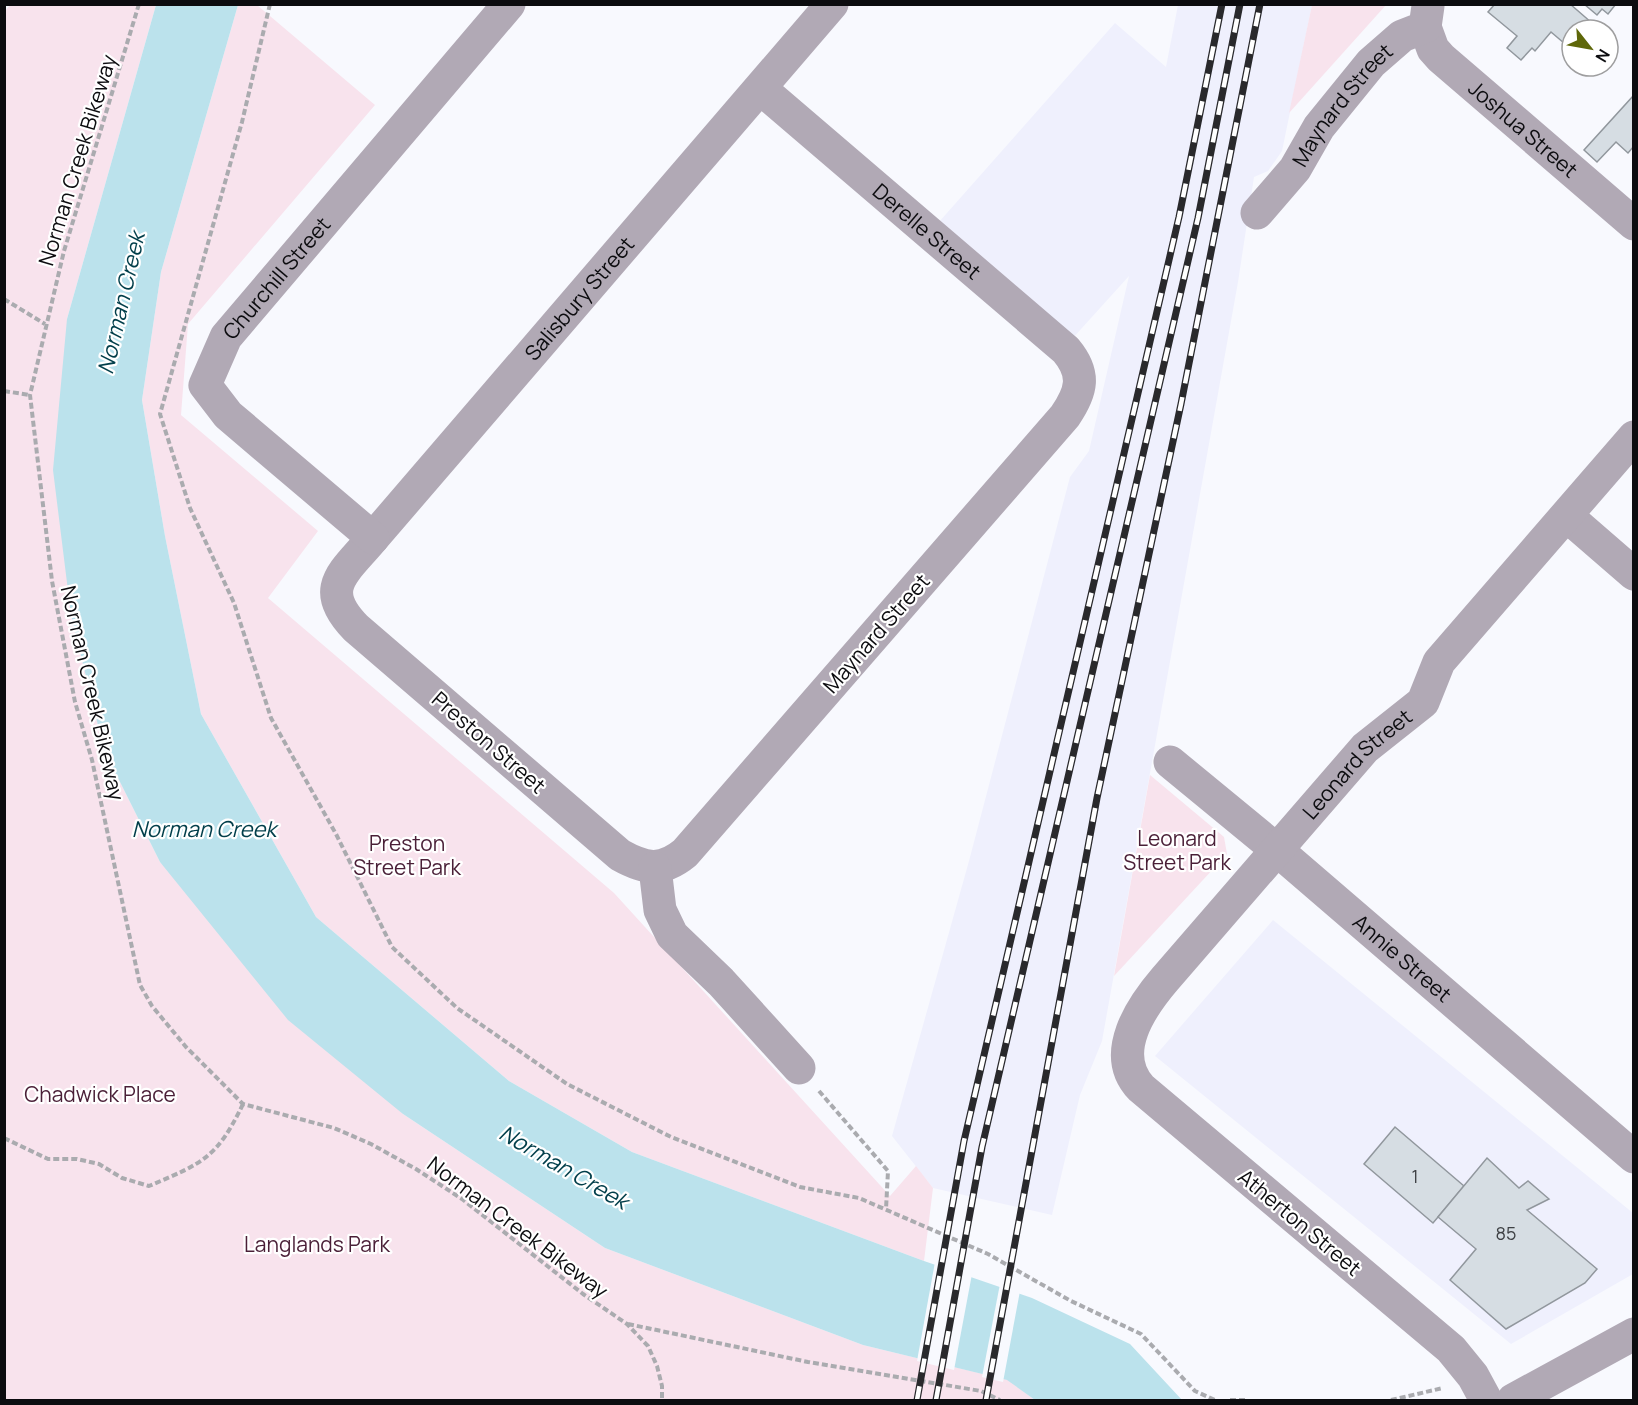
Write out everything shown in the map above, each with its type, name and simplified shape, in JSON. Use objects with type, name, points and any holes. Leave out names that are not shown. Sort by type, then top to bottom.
[{"type":"street","name":"Churchill Street","points":[[373,538],[228,415],[206,385],[226,337],[509,4]]},
{"type":"street","name":"Salisbury Street","points":[[335,599],[345,571],[832,4]]},
{"type":"street","name":"Maynard Street","points":[[1257,213],[1295,169],[1318,127],[1359,77],[1402,36],[1427,16]]},
{"type":"street","name":"Joshua Street","points":[[1427,16],[1433,49],[1441,58],[1634,224]]},
{"type":"street","name":"Derelle Street","points":[[760,88],[1066,350],[1078,366],[1081,382]]},
{"type":"street","name":"Maynard Street","points":[[655,868],[675,862],[685,853],[1065,416],[1079,392],[1081,382]]},
{"type":"street","name":"Leonard Street","points":[[1130,1039],[1140,1011],[1152,994],[1365,748],[1423,702],[1439,662],[1634,437]]},
{"type":"street","points":[[1567,516],[1634,574]]},
{"type":"street","name":"Preston Street","points":[[335,599],[356,628],[620,855],[634,863],[655,868]]},
{"type":"street","name":"Annie Street","points":[[1170,762],[1277,850],[1634,1157]]},
{"type":"street","points":[[655,868],[660,910],[672,935],[721,982],[800,1068]]},
{"type":"street","name":"Atherton Street","points":[[1130,1039],[1130,1070],[1142,1088],[1451,1349],[1479,1388]]},
{"type":"street","points":[[1513,1401],[1634,1334]]},
{"type":"path","name":"Norman Creek Bikeway","points":[[139,4],[64,251],[30,395],[52,581],[75,702],[103,806],[140,986],[152,1006],[186,1047],[243,1104],[334,1128],[371,1144],[416,1169],[462,1198],[583,1294],[627,1324],[648,1346],[657,1366],[662,1386],[662,1401]]},
{"type":"path","points":[[270,4],[242,122],[160,414],[190,508],[234,603],[272,718],[336,834],[392,947],[457,1008],[567,1084],[671,1137],[800,1187],[859,1198],[988,1254],[1071,1301],[1141,1334],[1195,1391],[1215,1401]]},
{"type":"path","points":[[4,299],[45,324]]},
{"type":"path","points":[[4,391],[30,395]]},
{"type":"path","points":[[800,1068],[888,1171],[886,1209]]},
{"type":"path","points":[[4,1138],[48,1159],[77,1159],[99,1164],[122,1178],[149,1186],[203,1162],[218,1149],[243,1104]]},
{"type":"path","points":[[627,1324],[798,1360],[981,1390],[1000,1401]]},
{"type":"path","points":[[1392,1401],[1443,1388],[1479,1388]]},
{"type":"path","points":[[1230,1401],[1248,1401]]},
{"type":"shaded area","points":[[1178,5],[1312,5],[1282,151],[1268,171],[1254,177],[1238,282],[1102,1041],[1080,1095],[1052,1215],[933,1188],[892,1136],[969,861],[1070,477],[1089,451],[1129,276],[1072,339],[939,222],[1115,23],[1166,67]]},
{"type":"shaded area","points":[[1273,920],[1633,1213],[1633,1274],[1511,1344],[1155,1056]]},
{"type":"green space","name":"Langlands Park","points":[[11,4],[156,5],[67,319],[71,615],[104,750],[160,862],[403,1114],[605,1248],[863,1345],[1008,1380],[1035,1400],[5,1400],[5,11]]},
{"type":"green space","name":"Preston Street Park","points":[[238,5],[257,5],[375,105],[188,324],[181,415],[318,531],[268,598],[614,893],[890,1196],[916,1166],[933,1188],[924,1261],[632,1152],[509,1081],[316,917],[201,714],[165,536],[142,400],[161,272]]},
{"type":"green space","points":[[1312,5],[1386,5],[1289,113]]},
{"type":"green space","name":"Leonard Street Park","points":[[1150,775],[1224,837],[1227,854],[1114,976]]},
{"type":"water","name":"Norman Creek","points":[[156,5],[238,5],[161,272],[142,400],[165,536],[201,714],[316,917],[509,1081],[632,1152],[924,1261],[1032,1298],[1130,1344],[1182,1400],[1035,1400],[1007,1380],[863,1345],[605,1248],[403,1114],[288,1020],[160,862],[104,750],[71,615],[53,470],[67,319]]},
{"type":"pier","points":[[935,1262],[972,1274],[954,1370],[917,1361]]},
{"type":"pier","points":[[1000,1284],[1020,1291],[1003,1382],[982,1377]]},
{"type":"building","points":[[1495,4],[1570,4],[1586,18],[1560,18],[1560,40],[1551,32],[1535,51],[1532,48],[1521,60],[1507,48],[1517,36],[1488,12]]},
{"type":"building","points":[[1584,4],[1616,4],[1608,14],[1602,9],[1597,15]]},
{"type":"building","points":[[1634,95],[1634,146],[1628,153],[1616,142],[1597,162],[1584,150]]},
{"type":"building","points":[[1395,1127],[1464,1186],[1433,1223],[1364,1164]]},
{"type":"building","points":[[1487,1158],[1519,1188],[1528,1181],[1549,1199],[1527,1210],[1597,1269],[1585,1283],[1506,1329],[1450,1280],[1476,1249],[1438,1217]]},
{"type":"railway","points":[[917,1400],[964,1141],[1179,217],[1222,4]]},
{"type":"railway","points":[[936,1400],[982,1147],[1198,218],[1240,4]]},
{"type":"railway","points":[[986,1400],[1097,798],[1181,404],[1260,4]]},
{"type":"park label","name":"Chadwick Place","points":[[100,1094]]}]
